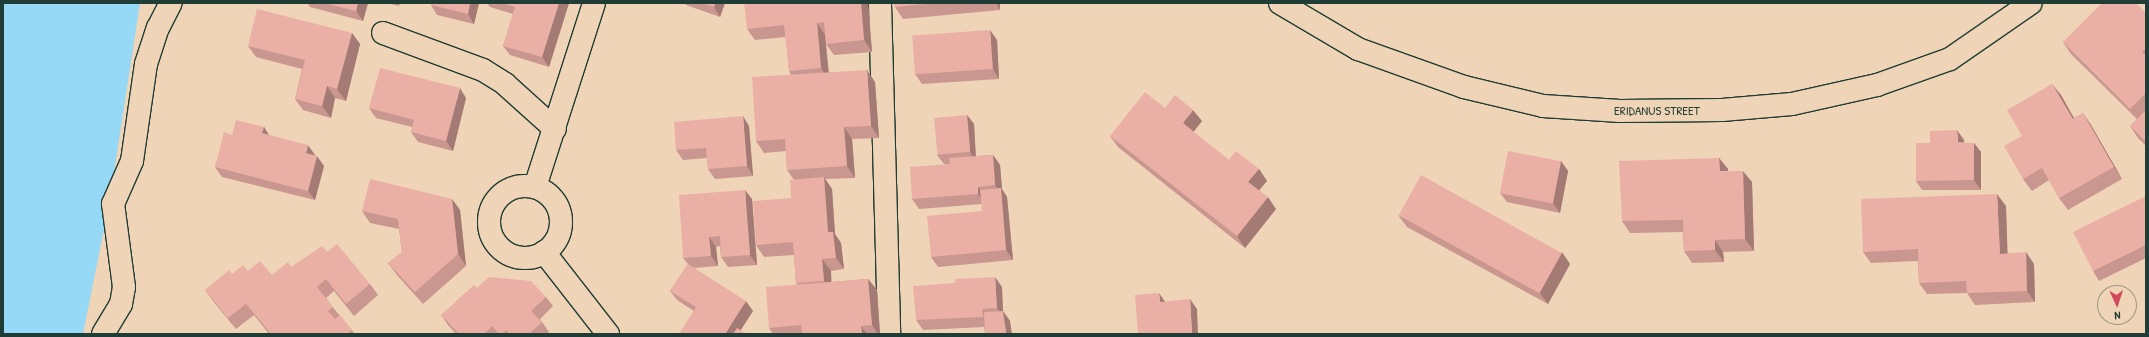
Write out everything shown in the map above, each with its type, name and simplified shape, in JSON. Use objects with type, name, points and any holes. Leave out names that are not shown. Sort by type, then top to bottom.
[{"type":"street","points":[[103,334],[121,304],[124,287],[113,204],[132,162],[146,64],[158,28],[171,3]]},
{"type":"street","points":[[535,187],[555,129],[594,3]]},
{"type":"street","points":[[880,3],[889,334]]},
{"type":"street","name":"ERIDANUS STREET","points":[[1280,3],[1358,49],[1464,87],[1543,106],[1620,111],[1722,110],[1792,104],[1877,85],[1950,59],[2031,3]]},
{"type":"street","points":[[383,33],[483,70],[505,84],[555,129]]},
{"type":"street","points":[[535,187],[550,196],[559,211],[558,234],[544,252],[533,257],[509,254],[496,243],[489,226],[493,204],[501,194],[511,188],[535,187]]},
{"type":"street","points":[[544,252],[608,334]]},
{"type":"water","points":[[3,3],[140,3],[110,199],[83,334],[3,334]]},
{"type":"building","points":[[324,3],[358,3],[356,11]]},
{"type":"building","points":[[431,3],[470,3],[468,14],[431,5]]},
{"type":"building","points":[[502,3],[559,3],[542,57],[503,46],[515,7]]},
{"type":"building","points":[[702,3],[715,3],[714,7]]},
{"type":"building","points":[[744,3],[861,3],[864,40],[826,44],[824,22],[817,23],[821,68],[789,71],[784,25],[747,29]]},
{"type":"building","points":[[894,3],[936,3],[895,7]]},
{"type":"building","points":[[2102,3],[2136,3],[2146,13],[2146,48],[2142,52],[2146,55],[2146,93],[2130,109],[2063,42]]},
{"type":"building","points":[[257,9],[352,33],[337,89],[327,86],[322,106],[295,99],[305,60],[248,46]]},
{"type":"building","points":[[990,30],[993,69],[915,74],[912,35]]},
{"type":"building","points":[[380,68],[460,88],[446,141],[411,132],[414,120],[369,108]]},
{"type":"building","points":[[867,70],[871,126],[844,127],[847,166],[787,170],[785,139],[756,141],[752,77]]},
{"type":"building","points":[[2052,84],[2073,119],[2083,113],[2114,167],[2059,198],[2042,168],[2023,179],[2004,146],[2022,136],[2007,110]]},
{"type":"building","points":[[1145,92],[1165,108],[1175,95],[1193,110],[1183,123],[1229,160],[1236,151],[1259,169],[1248,182],[1268,197],[1237,236],[1110,136]]},
{"type":"building","points":[[2146,110],[2146,142],[2130,126]]},
{"type":"building","points":[[967,115],[970,152],[937,155],[934,118]]},
{"type":"building","points":[[743,116],[747,166],[708,169],[706,148],[676,150],[674,122]]},
{"type":"building","points":[[236,120],[264,127],[262,133],[308,145],[306,153],[317,156],[308,191],[215,167],[224,132],[232,135]]},
{"type":"building","points":[[1957,130],[1958,142],[1974,143],[1974,180],[1916,181],[1916,143],[1930,143],[1930,131]]},
{"type":"building","points":[[1508,151],[1561,161],[1553,204],[1500,193]]},
{"type":"building","points":[[993,155],[995,185],[978,187],[978,194],[912,199],[910,167],[950,164],[949,158]]},
{"type":"building","points":[[1719,158],[1720,171],[1743,171],[1745,239],[1715,240],[1715,250],[1684,251],[1683,220],[1622,221],[1619,161]]},
{"type":"building","points":[[1421,175],[1562,253],[1540,293],[1399,215]]},
{"type":"building","points":[[824,177],[828,232],[833,232],[836,258],[822,259],[824,281],[796,283],[793,242],[756,245],[753,201],[791,198],[790,180]]},
{"type":"building","points":[[370,179],[452,199],[458,254],[415,292],[388,263],[402,252],[398,219],[362,211]]},
{"type":"building","points":[[1001,188],[1006,250],[931,257],[927,216],[982,211],[980,190]]},
{"type":"building","points":[[745,190],[750,255],[721,257],[720,236],[709,237],[711,256],[683,258],[679,195]]},
{"type":"building","points":[[1997,194],[2000,254],[2026,252],[2027,291],[1967,293],[1966,281],[1919,283],[1918,249],[1863,252],[1861,199]]},
{"type":"building","points":[[2146,196],[2146,245],[2093,271],[2073,232]]},
{"type":"building","points":[[337,244],[370,284],[346,304],[326,279],[317,287],[333,307],[328,311],[335,319],[340,315],[352,330],[347,334],[271,334],[246,304],[228,318],[205,290],[229,270],[232,274],[243,265],[248,271],[260,261],[272,275],[288,262],[291,267],[322,246],[327,252]]},
{"type":"building","points":[[688,264],[746,301],[725,334],[679,334],[696,307],[670,291]]},
{"type":"building","points":[[489,277],[531,281],[546,297],[531,311],[542,322],[529,334],[510,334],[506,330],[502,334],[499,334],[492,326],[484,334],[459,334],[441,315],[474,285],[477,288]]},
{"type":"building","points":[[995,277],[997,308],[982,309],[983,317],[916,320],[913,286],[955,283],[955,279]]},
{"type":"building","points":[[868,279],[872,325],[861,326],[862,334],[802,334],[801,325],[769,328],[766,287]]},
{"type":"building","points":[[1159,293],[1160,302],[1190,299],[1192,334],[1138,334],[1135,295]]},
{"type":"building","points":[[1003,311],[1006,334],[968,334],[985,333],[984,312]]},
{"type":"building","points":[[737,328],[747,334],[733,334]]}]
